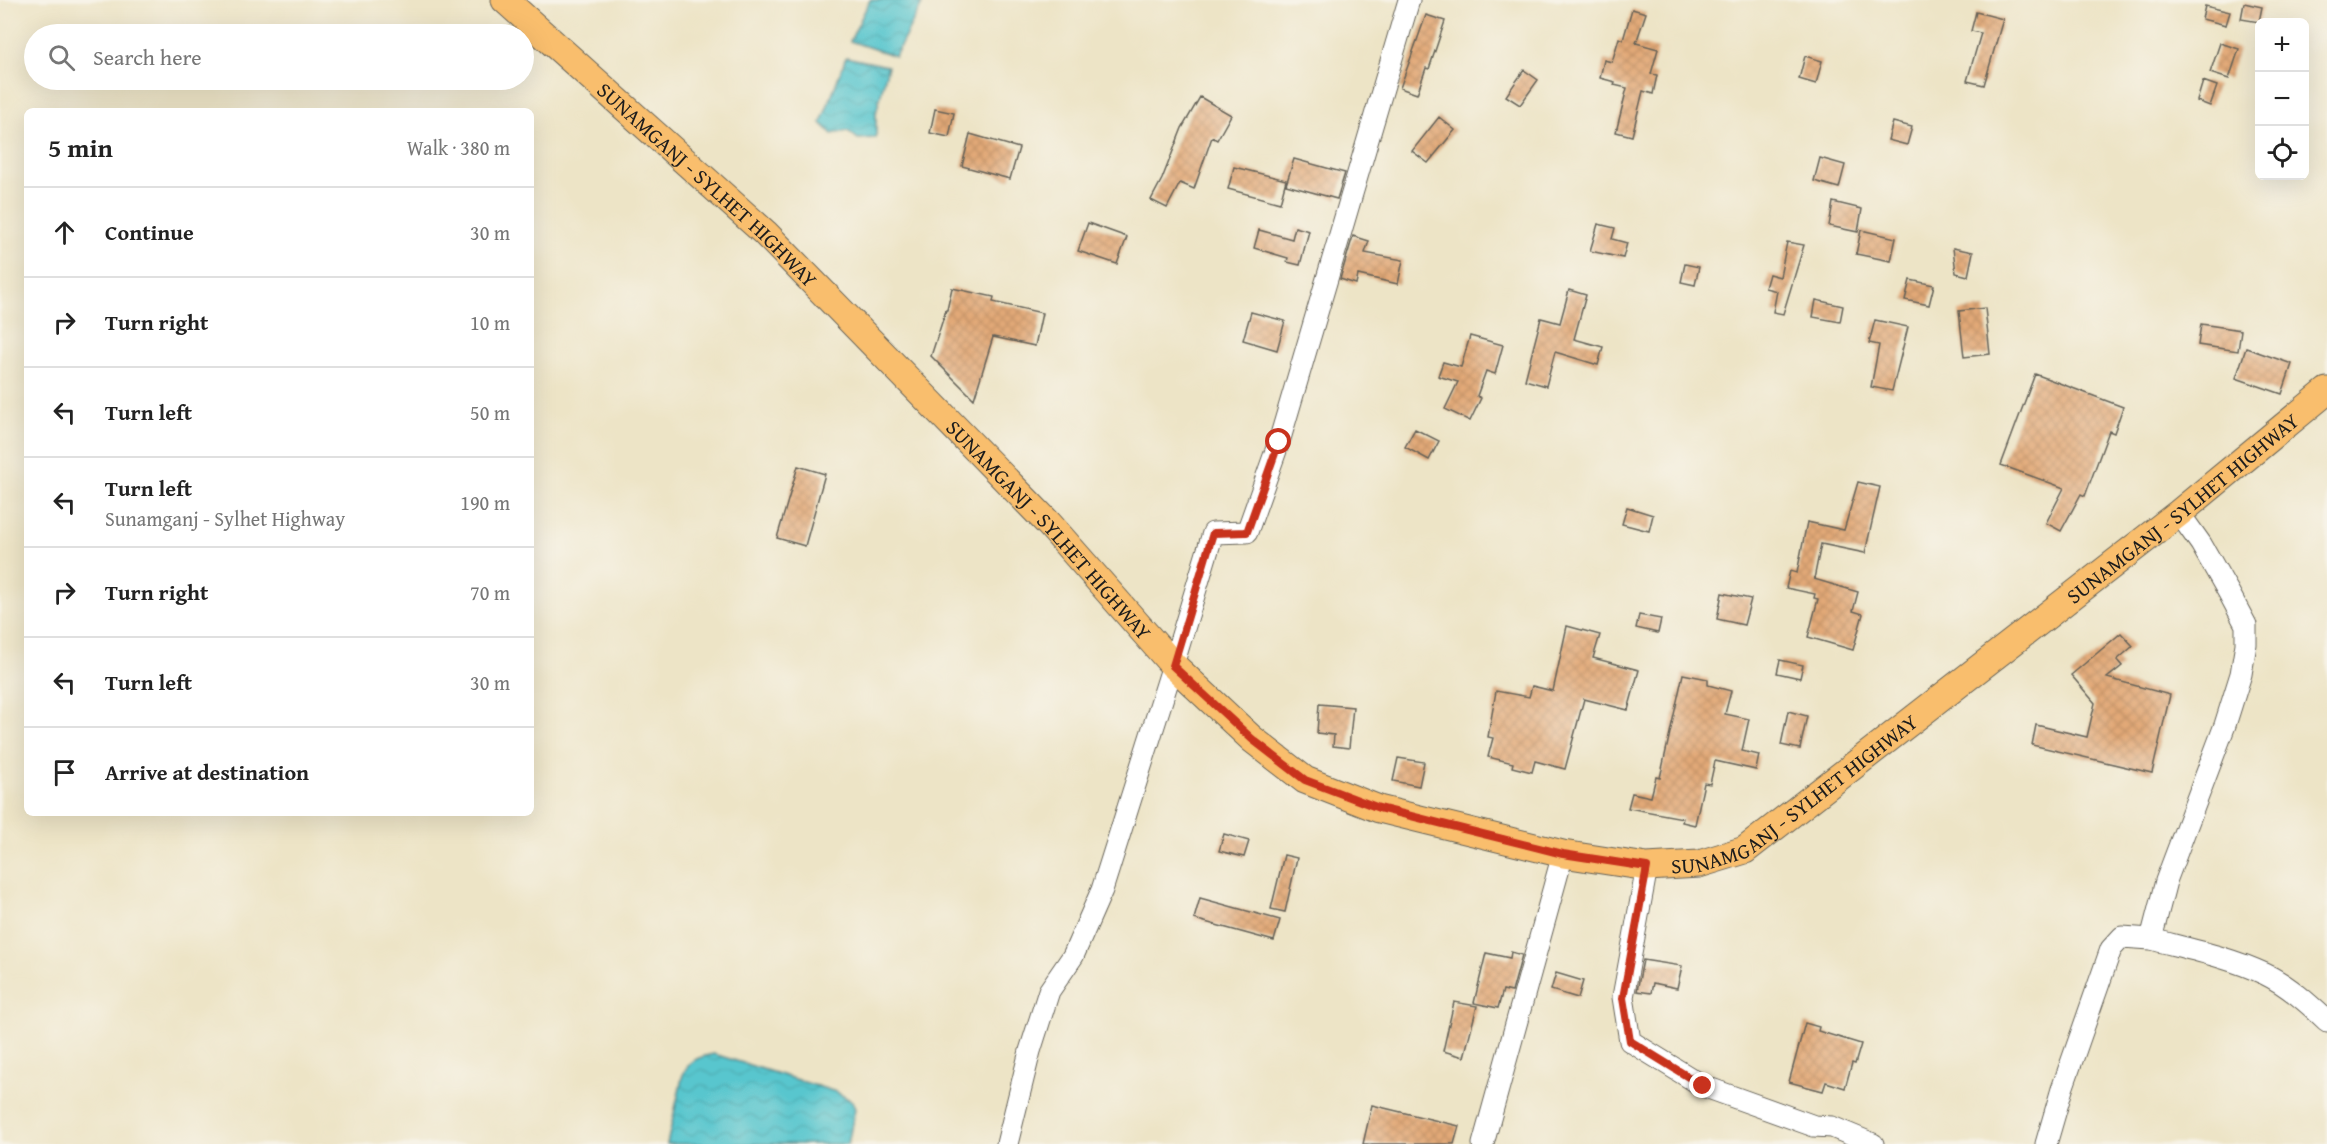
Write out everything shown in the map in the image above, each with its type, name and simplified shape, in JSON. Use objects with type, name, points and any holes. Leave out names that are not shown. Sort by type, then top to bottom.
[{"type":"main road","name":"SUNAMGANJ - SYLHET HIGHWAY","points":[[505,0],[532,24]]},
{"type":"main road","name":"SUNAMGANJ - SYLHET HIGHWAY","points":[[534,26],[765,233],[1049,524],[1173,666],[1252,739],[1305,780],[1379,808],[1563,854],[1647,867],[1699,864],[1745,850],[2179,513],[2327,391]]},
{"type":"street","points":[[1007,1144],[1048,991],[1073,956],[1102,890],[1213,533],[1247,532],[1279,442],[1408,0]]},
{"type":"street","points":[[2151,939],[2166,881],[2225,725],[2241,674],[2246,644],[2246,625],[2201,544],[2179,513]]},
{"type":"street","points":[[1483,1144],[1563,854]]},
{"type":"street","points":[[1647,867],[1623,998],[1630,1041],[1703,1086],[1814,1126],[1832,1127],[1873,1144]]},
{"type":"street","points":[[2046,1144],[2065,1079],[2111,949],[2122,937],[2151,939],[2232,961],[2267,975],[2306,1002],[2327,1021]]},
{"type":"water","points":[[870,0],[915,0],[922,4],[895,56],[850,41]]},
{"type":"water","points":[[846,57],[888,66],[876,113],[876,138],[858,139],[848,131],[832,134],[821,123]]},
{"type":"water","points":[[714,1054],[836,1092],[852,1101],[855,1109],[848,1144],[667,1144],[683,1074],[695,1060]]},
{"type":"building","points":[[2244,3],[2262,7],[2260,18],[2255,18],[2255,21],[2241,19]]},
{"type":"building","points":[[2205,6],[2230,12],[2226,25],[2202,19]]},
{"type":"building","points":[[1632,9],[1646,13],[1636,43],[1658,49],[1651,74],[1657,75],[1653,94],[1643,91],[1632,136],[1616,132],[1627,88],[1600,78],[1604,60],[1612,62],[1619,38],[1623,40]]},
{"type":"building","points":[[1976,12],[2003,19],[1984,85],[1967,81],[1981,33],[1971,31]]},
{"type":"building","points":[[1426,15],[1445,21],[1429,69],[1426,68],[1417,94],[1400,88]]},
{"type":"building","points":[[2220,43],[2239,49],[2229,79],[2210,73]]},
{"type":"building","points":[[1805,56],[1822,61],[1816,84],[1799,79]]},
{"type":"building","points":[[1524,70],[1538,80],[1520,105],[1506,96]]},
{"type":"building","points":[[2203,81],[2217,86],[2210,106],[2197,101]]},
{"type":"building","points":[[1200,97],[1231,115],[1217,140],[1212,137],[1194,189],[1180,183],[1167,208],[1151,200],[1182,128]]},
{"type":"building","points":[[935,109],[954,113],[949,137],[930,133]]},
{"type":"building","points":[[1439,117],[1455,130],[1428,163],[1412,151]]},
{"type":"building","points":[[1893,122],[1912,127],[1907,145],[1888,140]]},
{"type":"building","points":[[970,134],[1019,148],[1010,179],[962,166]]},
{"type":"building","points":[[1820,158],[1845,165],[1839,188],[1814,181]]},
{"type":"building","points":[[1294,159],[1345,173],[1337,199],[1286,185]]},
{"type":"building","points":[[1234,167],[1286,180],[1280,203],[1228,189]]},
{"type":"building","points":[[1833,202],[1862,209],[1858,232],[1829,226]]},
{"type":"building","points":[[1088,223],[1127,237],[1117,264],[1078,251]]},
{"type":"building","points":[[1598,224],[1615,228],[1612,239],[1627,243],[1623,258],[1590,251]]},
{"type":"building","points":[[1295,227],[1309,231],[1300,265],[1287,262],[1288,258],[1254,248],[1259,230],[1292,239]]},
{"type":"building","points":[[1861,230],[1896,238],[1891,261],[1856,254]]},
{"type":"building","points":[[1353,236],[1369,241],[1365,253],[1403,260],[1398,284],[1358,275],[1356,284],[1340,279]]},
{"type":"building","points":[[1787,242],[1804,245],[1783,314],[1773,312],[1777,291],[1765,288],[1769,274],[1780,277]]},
{"type":"building","points":[[1953,248],[1973,252],[1968,276],[1956,273]]},
{"type":"building","points":[[1685,264],[1699,267],[1695,285],[1681,282]]},
{"type":"building","points":[[1910,280],[1934,285],[1929,305],[1905,300]]},
{"type":"building","points":[[952,288],[994,297],[993,302],[1042,313],[1035,346],[993,337],[974,399],[931,356]]},
{"type":"building","points":[[1569,290],[1586,295],[1574,339],[1603,347],[1598,365],[1555,352],[1546,386],[1525,380],[1541,318],[1560,323]]},
{"type":"building","points":[[1816,300],[1843,306],[1840,322],[1813,317]]},
{"type":"building","points":[[1985,308],[1990,354],[1964,357],[1959,311]]},
{"type":"building","points":[[1251,312],[1285,321],[1277,350],[1243,340]]},
{"type":"building","points":[[1875,320],[1908,327],[1892,391],[1871,387],[1879,345],[1869,343]]},
{"type":"building","points":[[2201,324],[2241,330],[2238,351],[2198,345]]},
{"type":"building","points":[[1470,336],[1503,345],[1495,374],[1486,371],[1477,396],[1481,398],[1470,421],[1445,409],[1458,382],[1438,376],[1443,362],[1461,367]]},
{"type":"building","points":[[2246,348],[2292,364],[2282,394],[2236,378]]},
{"type":"building","points":[[2035,374],[2123,407],[2114,433],[2109,431],[2085,496],[2081,494],[2061,531],[2046,523],[2064,488],[2001,465]]},
{"type":"building","points":[[1415,429],[1439,441],[1429,460],[1405,447]]},
{"type":"building","points":[[798,466],[825,474],[805,546],[777,538]]},
{"type":"building","points":[[1858,482],[1880,487],[1865,553],[1821,544],[1814,579],[1858,592],[1853,611],[1863,614],[1853,650],[1808,637],[1818,599],[1814,598],[1815,594],[1786,588],[1790,571],[1797,573],[1807,522],[1844,530]]},
{"type":"building","points":[[1627,507],[1653,515],[1649,531],[1622,524]]},
{"type":"building","points":[[1722,593],[1751,599],[1744,625],[1717,619]]},
{"type":"building","points":[[1639,615],[1661,619],[1658,633],[1636,628]]},
{"type":"building","points":[[1567,626],[1600,635],[1593,658],[1639,670],[1628,710],[1584,699],[1565,769],[1535,761],[1532,772],[1512,767],[1513,763],[1488,757],[1493,738],[1488,737],[1496,691],[1529,697],[1532,686],[1553,691]]},
{"type":"building","points":[[2121,633],[2133,646],[2117,660],[2122,666],[2107,678],[2170,695],[2152,773],[2032,745],[2036,725],[2087,737],[2095,703],[2071,675]]},
{"type":"building","points":[[1780,660],[1803,665],[1800,678],[1777,673]]},
{"type":"building","points":[[1683,674],[1708,679],[1708,685],[1731,691],[1725,714],[1749,719],[1742,751],[1759,755],[1756,770],[1715,761],[1710,784],[1704,783],[1695,825],[1682,822],[1683,818],[1628,808],[1632,793],[1651,797],[1656,777],[1660,778]]},
{"type":"building","points":[[1319,704],[1353,707],[1349,748],[1333,746],[1334,735],[1317,733]]},
{"type":"building","points":[[1788,711],[1807,716],[1800,749],[1781,745]]},
{"type":"building","points":[[1398,758],[1424,762],[1419,786],[1393,781]]},
{"type":"building","points":[[1224,834],[1249,841],[1244,857],[1219,851]]},
{"type":"building","points":[[1284,855],[1297,858],[1285,912],[1271,909]]},
{"type":"building","points":[[1200,898],[1280,920],[1274,941],[1194,919]]},
{"type":"building","points":[[1511,952],[1522,955],[1512,992],[1503,990],[1498,1008],[1474,1003],[1486,953],[1510,958]]},
{"type":"building","points":[[1643,960],[1682,966],[1677,988],[1653,983],[1651,993],[1637,991]]},
{"type":"building","points":[[1556,973],[1583,981],[1578,998],[1551,990]]},
{"type":"building","points":[[1454,1002],[1477,1006],[1464,1057],[1443,1051]]},
{"type":"building","points":[[1805,1023],[1819,1027],[1818,1031],[1861,1044],[1855,1064],[1852,1063],[1845,1088],[1826,1082],[1823,1091],[1789,1082]]},
{"type":"building","points":[[1372,1105],[1459,1126],[1454,1144],[1363,1144]]},
{"type":"route","points":[[1279,442],[1247,532],[1213,533],[1173,666],[1252,739],[1305,780],[1379,808],[1563,854],[1647,867],[1623,998],[1630,1041],[1703,1086]]}]
